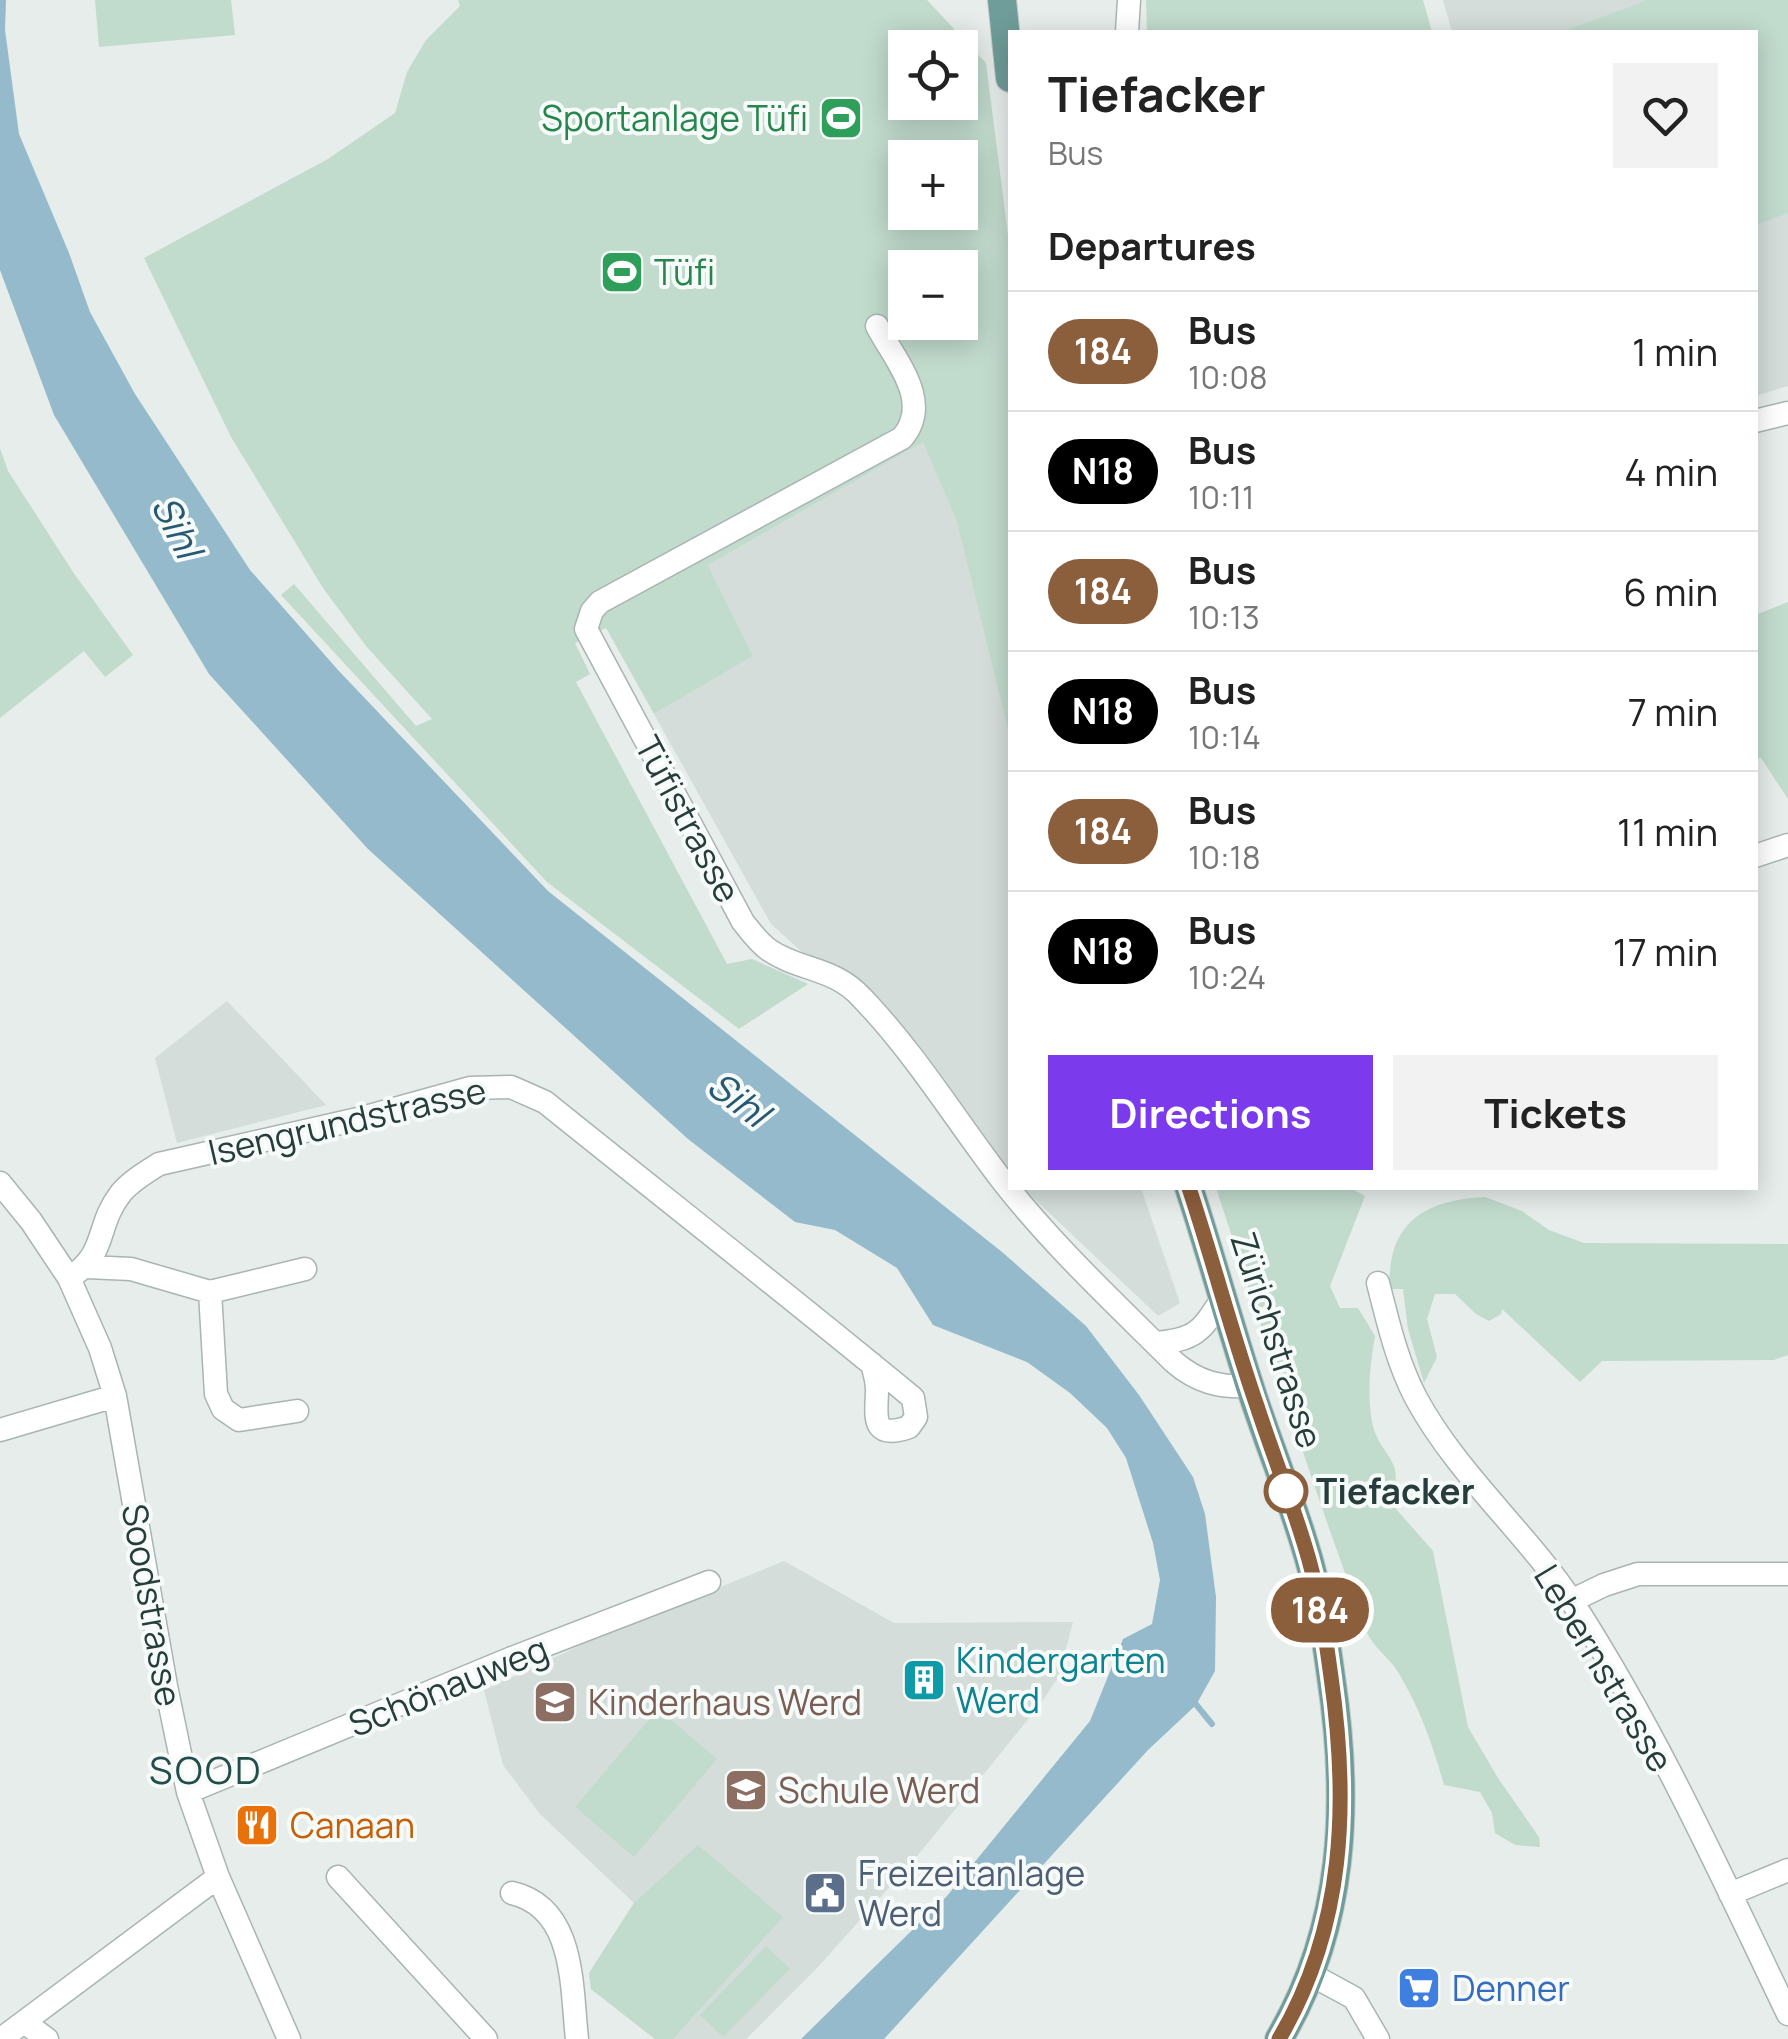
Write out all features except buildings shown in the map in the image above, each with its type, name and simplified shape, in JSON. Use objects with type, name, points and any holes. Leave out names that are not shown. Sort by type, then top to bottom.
[{"type":"main road","points":[[1002,0],[1008,58]]},
{"type":"main road","name":"Zürichstrasse","points":[[1190,1190],[1250,1386],[1305,1545],[1317,1592],[1340,1750],[1343,1795],[1337,1870],[1325,1933],[1279,2039]]},
{"type":"street","points":[[1127,30],[1128,0]]},
{"type":"street","name":"Tüfistrasse","points":[[877,326],[914,394],[913,425],[902,438],[600,602],[586,629],[743,922],[759,942],[786,958],[836,976],[861,996],[896,1034],[1008,1188]]},
{"type":"street","points":[[1758,420],[1788,413]]},
{"type":"street","points":[[1758,855],[1788,845]]},
{"type":"street","name":"Isengrundstrasse","points":[[78,1272],[96,1254],[106,1220],[120,1194],[159,1164],[358,1119],[470,1088],[510,1087],[546,1102],[872,1364]]},
{"type":"street","name":"Soodstrasse","points":[[0,1183],[78,1272],[114,1396],[188,1792],[218,1877],[289,2039]]},
{"type":"street","name":"Tüfistrasse","points":[[1010,1190],[1067,1256],[1189,1375],[1230,1388],[1250,1386]]},
{"type":"street","points":[[78,1272],[131,1270],[210,1292],[305,1269]]},
{"type":"street","name":"Lebernstrasse","points":[[1378,1283],[1398,1357],[1428,1418],[1572,1601],[1640,1714],[1788,2014]]},
{"type":"street","points":[[210,1292],[216,1394],[223,1409],[240,1420],[297,1411]]},
{"type":"street","points":[[1155,1343],[1190,1338],[1198,1333],[1222,1299]]},
{"type":"street","points":[[0,1430],[114,1396]]},
{"type":"street","points":[[1572,1601],[1638,1574],[1788,1574]]},
{"type":"street","name":"Schönauweg","points":[[188,1792],[512,1658],[709,1582]]},
{"type":"street","points":[[1730,1894],[1788,1870]]},
{"type":"street","points":[[1,2039],[218,1877]]},
{"type":"street","points":[[338,1877],[486,2039]]},
{"type":"street","points":[[512,1893],[536,1903],[557,1926],[566,1944],[577,2039]]},
{"type":"street","points":[[1310,1974],[1354,1998],[1378,2039]]},
{"type":"street","points":[[24,2022],[48,2039]]},
{"type":"shaded area","points":[[1443,0],[1788,0],[1788,386],[1758,395],[1758,30],[1451,30]]},
{"type":"shaded area","points":[[924,441],[956,519],[1008,730],[1008,1170],[881,1023],[771,924],[654,714],[753,656],[708,565]]},
{"type":"shaded area","points":[[227,1001],[326,1105],[177,1143],[155,1058]]},
{"type":"shaded area","points":[[1025,1190],[1142,1190],[1180,1303],[1158,1316]]},
{"type":"shaded area","name":"Schule Werd","points":[[784,1561],[894,1623],[1073,1622],[1059,1676],[918,1855],[818,1967],[746,2039],[655,2039],[591,1989],[589,1973],[634,1903],[540,1814],[503,1765],[484,1690],[603,1635]]},
{"type":"green space","points":[[95,0],[231,0],[235,35],[99,47]]},
{"type":"green space","points":[[458,0],[927,0],[955,30],[888,30],[888,120],[978,120],[978,54],[986,63],[1008,235],[1008,730],[956,519],[923,442],[708,565],[753,656],[654,714],[606,628],[575,643],[590,674],[576,682],[727,964],[752,959],[808,984],[739,1029],[547,882],[281,595],[294,584],[416,726],[432,719],[366,646],[323,588],[231,437],[144,258],[328,159],[395,113],[407,72],[426,40],[460,6]]},
{"type":"green space","points":[[1146,0],[1423,0],[1431,30],[1147,30]]},
{"type":"green space","points":[[1648,0],[1788,0],[1788,213],[1758,224],[1758,30],[1567,30]]},
{"type":"green space","points":[[0,448],[8,471],[133,655],[105,677],[84,651],[0,718]]},
{"type":"green space","points":[[1788,602],[1788,799],[1758,758],[1758,614]]},
{"type":"green space","points":[[1217,1190],[1354,1190],[1365,1196],[1330,1286],[1340,1308],[1358,1308],[1375,1336],[1370,1411],[1396,1476],[1389,1501],[1433,1551],[1468,1727],[1539,1837],[1540,1847],[1515,1845],[1495,1833],[1492,1813],[1480,1792],[1444,1785],[1413,1699],[1369,1636],[1307,1465]]},
{"type":"green space","points":[[1485,1197],[1584,1243],[1788,1244],[1788,1355],[1774,1360],[1602,1361],[1580,1382],[1502,1309],[1489,1321],[1455,1294],[1435,1294],[1427,1319],[1437,1357],[1424,1383],[1408,1329],[1403,1289],[1388,1289],[1394,1249],[1409,1224],[1430,1208]]},
{"type":"green space","points":[[658,1709],[717,1759],[634,1857],[575,1807]]},
{"type":"green space","points":[[698,1845],[783,1917],[673,2039],[655,2039],[591,1989],[589,1973],[634,1903]]},
{"type":"green space","points":[[766,1946],[790,1969],[723,2037],[700,2015]]},
{"type":"water","name":"Sihl","points":[[0,0],[6,0],[5,30],[19,134],[90,312],[135,394],[250,570],[338,670],[548,891],[1002,1252],[1086,1326],[1139,1395],[1193,1477],[1205,1514],[1216,1597],[1215,1671],[1196,1705],[1148,1750],[884,2039],[801,2039],[947,1896],[1090,1721],[1123,1639],[1152,1624],[1160,1580],[1153,1543],[1126,1458],[1107,1428],[1070,1393],[1027,1362],[933,1325],[897,1268],[835,1230],[795,1222],[688,1139],[368,849],[209,674],[54,415],[0,270]]},
{"type":"waterway","points":[[1194,1702],[1212,1724]]},
{"type":"bus line","name":"184","points":[[1190,1190],[1256,1406],[1305,1545],[1328,1650],[1336,1711],[1343,1795],[1333,1902],[1310,1974],[1279,2039]]},
{"type":"place","name":"Sportanlage Tüfi","points":[[841,118]]},
{"type":"place","name":"Tüfi","points":[[622,272]]},
{"type":"place","name":"Tiefacker","points":[[1286,1491]]},
{"type":"place","name":"Kindergarten Werd","points":[[924,1680]]},
{"type":"place","name":"Kinderhaus Werd","points":[[555,1702]]},
{"type":"place","name":"Schule Werd","points":[[746,1790]]},
{"type":"place","name":"Canaan","points":[[257,1825]]},
{"type":"place","name":"Freizeitanlage Werd","points":[[825,1893]]},
{"type":"place","name":"Denner","points":[[1419,1988]]},
{"type":"district","name":"SOOD","points":[[206,1769]]}]
